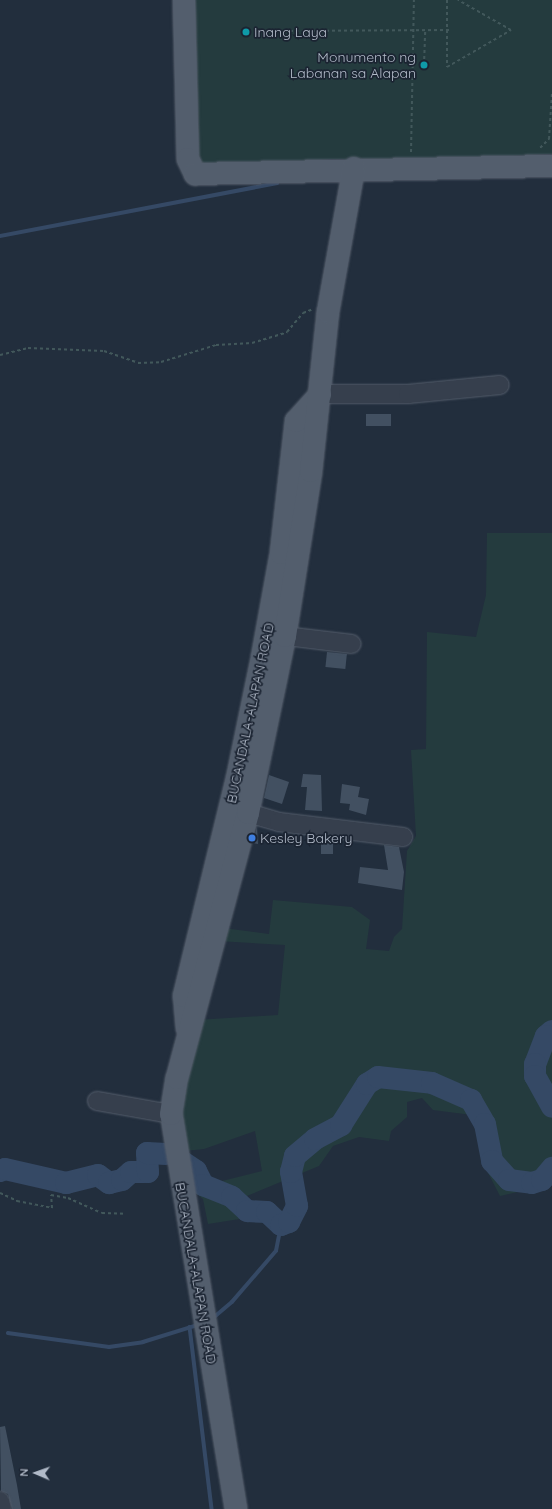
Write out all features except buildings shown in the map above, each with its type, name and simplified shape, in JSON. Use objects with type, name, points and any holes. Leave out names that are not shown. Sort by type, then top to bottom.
[{"type":"main road","points":[[184,0],[188,159],[193,172],[198,175],[354,168],[552,166]]},
{"type":"main road","name":"BUCANDALA-ALAPAN ROAD","points":[[236,1509],[171,1114],[190,1033],[248,813],[285,636],[320,394],[328,312],[354,168]]},
{"type":"main road","name":"BUCANDALA-ALAPAN ROAD","points":[[190,1033],[184,996],[259,674],[281,553],[296,421],[320,394]]},
{"type":"street","points":[[320,394],[408,394],[500,385]]},
{"type":"street","points":[[285,636],[352,644]]},
{"type":"street","points":[[248,813],[279,822],[404,837]]},
{"type":"street","points":[[97,1102],[171,1114]]},
{"type":"street","points":[[0,1501],[2,1509]]},
{"type":"path","points":[[411,153],[414,0]]},
{"type":"path","points":[[447,0],[447,68],[511,30],[458,0]]},
{"type":"path","points":[[476,16],[479,12]]},
{"type":"path","points":[[424,66],[425,30]]},
{"type":"path","points":[[272,31],[452,30]]},
{"type":"path","points":[[476,44],[479,48]]},
{"type":"path","points":[[533,149],[546,145],[549,139],[552,93]]},
{"type":"path","points":[[403,153],[419,153]]},
{"type":"path","points":[[0,355],[28,348],[104,351],[138,363],[161,362],[216,345],[252,343],[286,332],[302,313],[314,310],[328,312]]},
{"type":"path","points":[[0,1193],[17,1201],[52,1208],[51,1195],[68,1198],[102,1213],[126,1214]]},
{"type":"green space","points":[[189,0],[552,0],[552,154],[394,162],[333,159],[206,170],[198,164]]},
{"type":"green space","points":[[487,533],[552,533],[552,1184],[500,1196],[486,1169],[472,1115],[433,1110],[422,1098],[407,1102],[407,1117],[391,1131],[389,1141],[359,1137],[333,1146],[319,1166],[242,1198],[246,1218],[208,1224],[203,1199],[188,1187],[189,1157],[201,1163],[210,1184],[262,1171],[255,1131],[204,1149],[185,1151],[180,1118],[196,1020],[278,1015],[285,945],[218,941],[223,928],[269,934],[273,900],[352,907],[370,920],[366,949],[389,951],[394,937],[402,929],[407,851],[416,836],[411,750],[426,749],[427,632],[476,637],[486,595]]},
{"type":"waterway","points":[[0,236],[277,183]]},
{"type":"waterway","points":[[552,1031],[546,1036],[535,1064],[535,1076],[552,1107]]},
{"type":"waterway","points":[[177,1158],[196,1171],[203,1185],[232,1197],[247,1211],[267,1212],[281,1225],[289,1222],[297,1206],[291,1172],[295,1156],[315,1139],[341,1125],[367,1084],[378,1077],[432,1083],[471,1100],[485,1124],[492,1161],[509,1180],[532,1183],[542,1180],[552,1168]]},
{"type":"waterway","points":[[0,1171],[5,1169],[66,1183],[98,1175],[109,1183],[122,1180],[131,1172],[148,1172],[147,1153],[166,1154]]},
{"type":"waterway","points":[[213,1318],[232,1302],[276,1251],[281,1225]]},
{"type":"waterway","points":[[8,1333],[109,1347],[143,1342],[198,1325]]},
{"type":"waterway","points":[[190,1327],[212,1509]]},
{"type":"place","name":"Inang Laya","points":[[246,32]]},
{"type":"place","name":"Monumento ng Labanan sa Alapan","points":[[424,65]]},
{"type":"place","name":"Kesley Bakery","points":[[252,838]]}]
